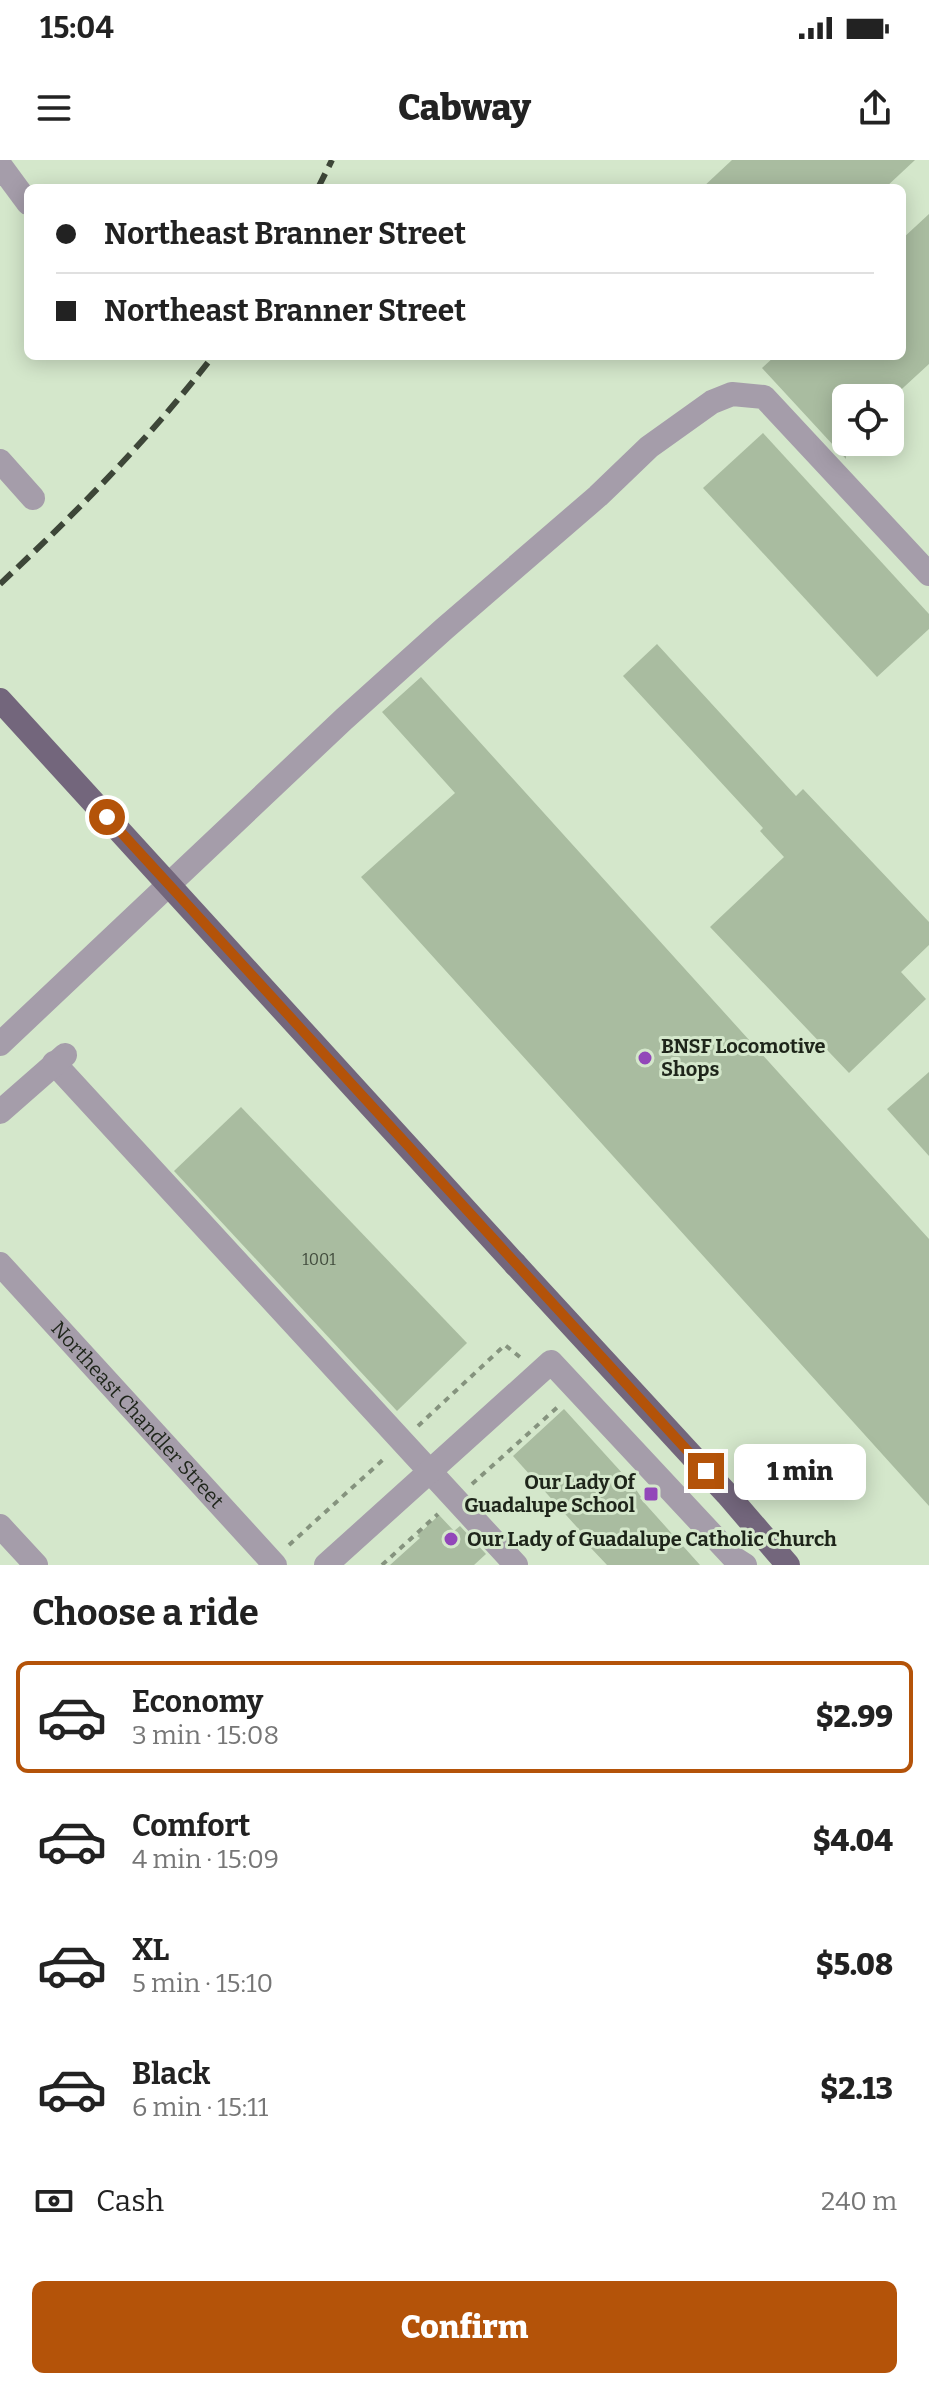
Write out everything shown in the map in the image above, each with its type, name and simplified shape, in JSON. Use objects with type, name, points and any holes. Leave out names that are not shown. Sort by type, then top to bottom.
[{"type":"main road","points":[[0,700],[727,1494],[788,1565]]},
{"type":"street","points":[[0,165],[24,198]]},
{"type":"street","points":[[0,1044],[344,719],[598,496],[649,447],[712,402],[732,394],[764,397],[929,574]]},
{"type":"street","points":[[0,461],[33,498]]},
{"type":"street","points":[[0,1112],[60,1059],[516,1565]]},
{"type":"street","name":"Northeast Chandler Street","points":[[0,1264],[275,1565]]},
{"type":"street","points":[[326,1565],[551,1362],[734,1558],[745,1565]]},
{"type":"street","points":[[0,1526],[36,1565]]},
{"type":"building","points":[[732,160],[915,160],[889,184],[706,184]]},
{"type":"building","points":[[929,214],[929,364],[904,387],[904,384],[832,384],[832,444],[762,368],[771,360],[906,360],[906,235]]},
{"type":"building","points":[[763,433],[929,614],[929,629],[877,677],[703,488]]},
{"type":"building","points":[[657,644],[796,796],[803,789],[929,922],[929,945],[901,972],[926,999],[849,1073],[710,927],[784,857],[760,831],[763,828],[623,676]]},
{"type":"building","name":"BNSF Locomotive Shops","points":[[421,677],[929,1239],[929,1506],[361,877],[455,793],[382,712]]},
{"type":"building","points":[[929,1072],[929,1156],[887,1109]]},
{"type":"building","points":[[241,1107],[467,1343],[397,1411],[174,1171]]},
{"type":"building","points":[[564,1409],[700,1565],[607,1565],[590,1547],[593,1545],[513,1456]]},
{"type":"building","name":"Our Lady of Guadalupe Catholic Church","points":[[439,1515],[454,1531],[460,1526],[486,1554],[474,1565],[390,1565],[420,1538],[417,1536]]},
{"type":"railway","points":[[320,184],[332,160]]},
{"type":"railway","points":[[0,584],[111,474],[210,360]]},
{"type":"place","name":"BNSF Locomotive Shops","points":[[645,1058]]},
{"type":"place","name":"Our Lady Of Guadalupe School","points":[[651,1494]]},
{"type":"place","name":"Our Lady of Guadalupe Catholic Church","points":[[451,1539]]},
{"type":"route","points":[[107,817],[706,1471]]}]
